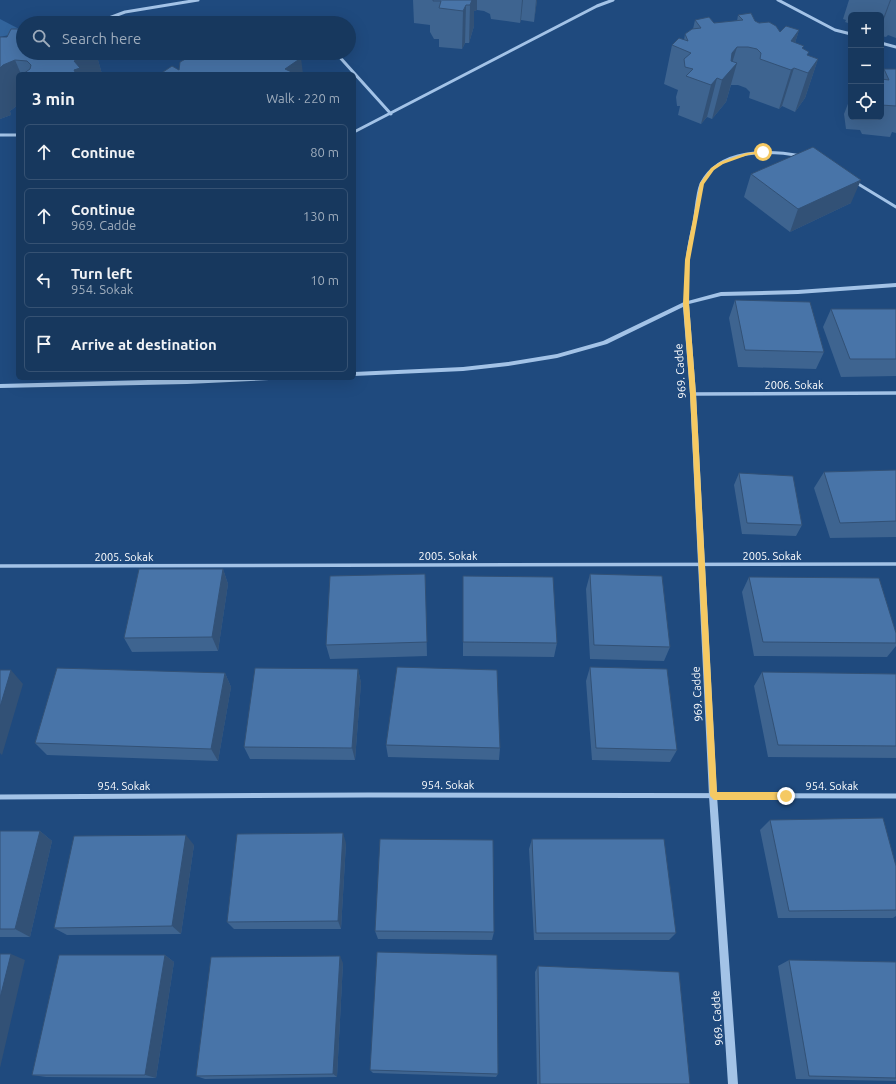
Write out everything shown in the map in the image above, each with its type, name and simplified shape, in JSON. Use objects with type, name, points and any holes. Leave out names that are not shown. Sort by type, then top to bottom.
[{"type":"street","points":[[114,16],[125,12],[198,0]]},
{"type":"street","points":[[356,131],[391,114],[451,80],[597,6],[613,0]]},
{"type":"street","points":[[778,0],[835,30],[848,33]]},
{"type":"street","points":[[884,44],[896,47]]},
{"type":"street","points":[[342,60],[353,72]]},
{"type":"street","points":[[356,75],[391,114]]},
{"type":"street","points":[[0,135],[16,135]]},
{"type":"street","points":[[686,303],[687,260],[702,184],[706,176],[722,163],[748,154],[779,152],[804,157]]},
{"type":"street","points":[[853,180],[896,207]]},
{"type":"street","points":[[356,374],[493,366],[557,356],[605,343],[686,303],[721,294],[798,292],[896,285]]},
{"type":"street","name":"969. Cadde","points":[[686,303],[693,394],[714,796],[733,1084]]},
{"type":"street","points":[[0,386],[228,380]]},
{"type":"street","name":"2006. Sokak","points":[[693,394],[896,393]]},
{"type":"street","name":"2005. Sokak","points":[[0,566],[896,564]]},
{"type":"street","name":"954. Sokak","points":[[0,797],[360,795],[896,796]]},
{"type":"shaded area","points":[[0,19],[16,27],[16,34],[0,37]]},
{"type":"building","points":[[433,0],[472,0],[470,5],[466,5],[463,11],[439,8],[441,1]]},
{"type":"building","points":[[751,13],[755,21],[759,23],[769,22],[776,26],[780,32],[786,26],[799,30],[791,41],[804,46],[802,48],[809,52],[807,55],[818,59],[808,73],[794,68],[791,70],[760,59],[761,53],[757,49],[737,47],[732,53],[731,61],[737,63],[722,80],[717,78],[711,85],[686,76],[693,69],[685,67],[684,59],[691,53],[672,45],[679,38],[688,41],[685,34],[692,29],[701,28],[695,20],[709,17],[714,23],[743,20],[738,15]]},
{"type":"building","points":[[11,29],[16,29],[16,60],[76,60],[74,61],[80,68],[74,70],[75,72],[26,72],[30,69],[31,65],[27,61],[15,60],[3,65],[0,68],[0,37],[7,37]]},
{"type":"building","points":[[184,60],[298,60],[285,69],[292,72],[163,72],[172,66],[179,70],[180,62]]},
{"type":"building","points":[[884,69],[896,69],[896,106],[884,105],[884,79],[889,80]]},
{"type":"building","points":[[813,147],[861,180],[798,209],[751,174]]},
{"type":"building","points":[[735,300],[810,302],[824,352],[745,350]]},
{"type":"building","points":[[831,309],[896,309],[896,359],[850,359]]},
{"type":"building","points":[[896,470],[896,521],[840,523],[824,472]]},
{"type":"building","points":[[739,473],[793,476],[802,525],[747,523]]},
{"type":"building","points":[[139,569],[223,569],[212,637],[124,638]]},
{"type":"building","points":[[425,574],[427,642],[326,645],[330,576]]},
{"type":"building","points":[[590,574],[662,576],[670,647],[594,645]]},
{"type":"building","points":[[463,576],[553,577],[557,643],[463,642]]},
{"type":"building","points":[[749,577],[879,578],[896,633],[896,643],[763,642]]},
{"type":"building","points":[[397,667],[497,670],[500,748],[386,745]]},
{"type":"building","points":[[590,667],[667,669],[677,750],[596,748]]},
{"type":"building","points":[[57,668],[225,673],[211,749],[35,743]]},
{"type":"building","points":[[255,668],[358,669],[352,748],[244,747]]},
{"type":"building","points":[[0,670],[11,670],[0,707]]},
{"type":"building","points":[[762,672],[896,674],[896,746],[778,745]]},
{"type":"building","points":[[883,818],[896,866],[896,910],[789,911],[770,820]]},
{"type":"building","points":[[0,831],[40,831],[15,929],[0,929]]},
{"type":"building","points":[[343,833],[338,921],[227,922],[237,834]]},
{"type":"building","points":[[186,835],[172,926],[54,928],[74,836]]},
{"type":"building","points":[[380,839],[493,840],[494,932],[375,931]]},
{"type":"building","points":[[532,839],[664,839],[676,933],[536,933]]},
{"type":"building","points":[[377,952],[497,955],[498,1074],[370,1070]]},
{"type":"building","points":[[0,954],[11,954],[0,998]]},
{"type":"building","points":[[59,955],[165,955],[145,1075],[32,1075]]},
{"type":"building","points":[[340,956],[333,1074],[196,1076],[211,957]]},
{"type":"building","points":[[789,960],[896,962],[896,1078],[809,1076]]},
{"type":"building","points":[[538,966],[679,972],[690,1084],[540,1084]]},
{"type":"route","points":[[763,152],[734,157],[712,169],[706,176],[702,184],[687,260],[686,303],[693,394],[714,796],[786,796]]}]
